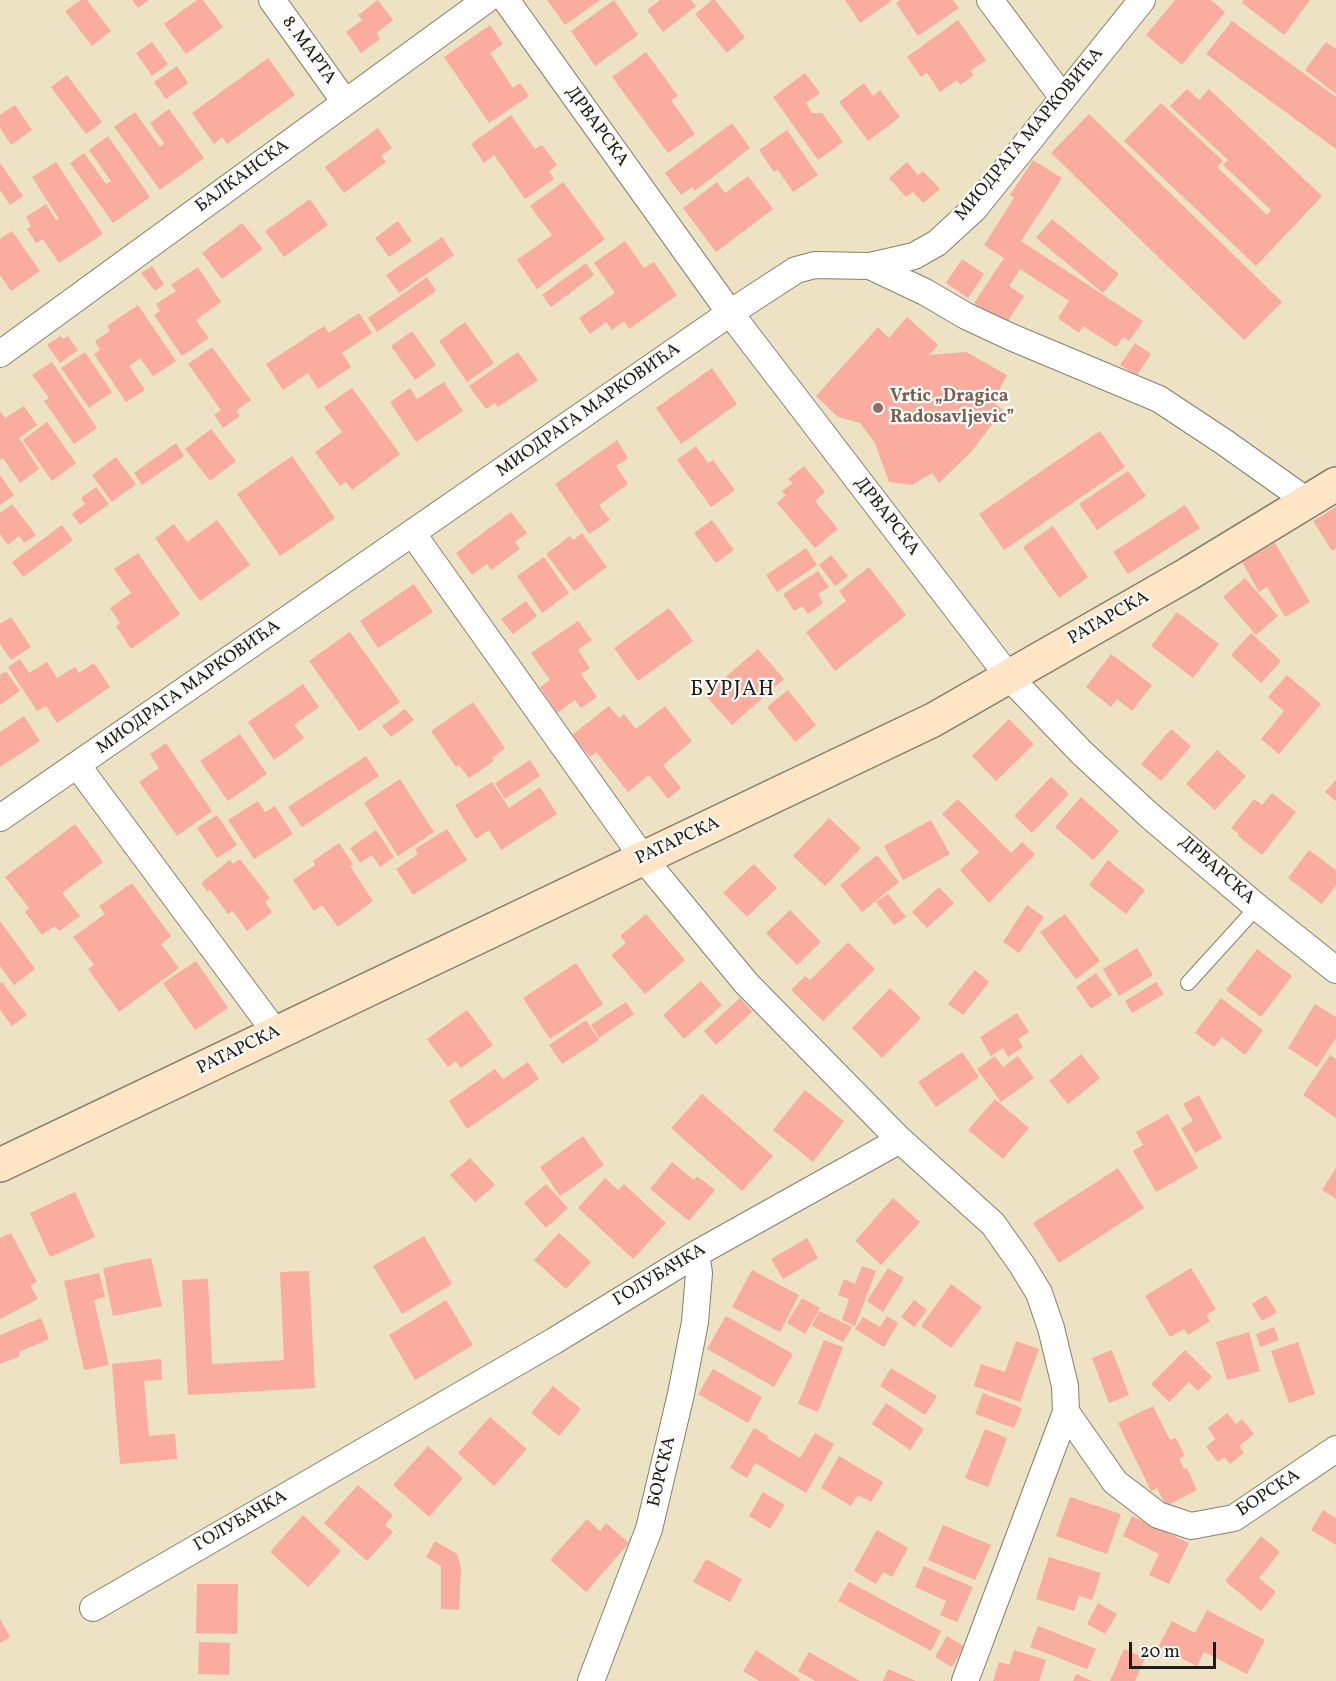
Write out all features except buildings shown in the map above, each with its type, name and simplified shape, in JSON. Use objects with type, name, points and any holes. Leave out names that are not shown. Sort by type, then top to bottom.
[{"type":"street","name":"8. МАРТА","points":[[272,0],[345,102]]},
{"type":"street","name":"БАЛКАНСКА","points":[[0,354],[486,0]]},
{"type":"street","name":"ДРВАРСКА","points":[[506,0],[729,313],[1009,677],[1082,753],[1150,816],[1257,907],[1336,970]]},
{"type":"street","points":[[990,0],[1063,98]]},
{"type":"street","name":"МИОДРАГА МАРКОВИЋА","points":[[0,818],[729,313],[796,270],[815,265],[870,266],[914,256],[937,243],[974,208],[1142,0]]},
{"type":"street","points":[[932,296],[928,280],[929,267],[937,243]]},
{"type":"street","points":[[870,266],[1011,337],[1159,399],[1307,501]]},
{"type":"street","name":"РАТАРСКА","points":[[0,1165],[933,720],[1188,574],[1336,484]]},
{"type":"street","points":[[413,534],[643,858],[746,983],[900,1140],[993,1224],[1039,1293],[1051,1328],[1065,1386],[1066,1412],[965,1681]]},
{"type":"street","points":[[77,765],[276,1033]]},
{"type":"street","name":"ГОЛУБАЧКА","points":[[93,1608],[544,1347],[696,1254],[900,1140]]},
{"type":"street","name":"БОРСКА","points":[[591,1681],[649,1529],[681,1394],[695,1322],[699,1273],[696,1254]]},
{"type":"street","name":"БОРСКА","points":[[1066,1412],[1116,1482],[1158,1515],[1191,1526],[1234,1518],[1336,1449]]},
{"type":"lane","points":[[1188,983],[1257,907]]},
{"type":"place","name":"Vrtic „Dragica Radosavljevic”","points":[[878,408]]},
{"type":"district","name":"БУРЈАН","points":[[733,691]]}]
